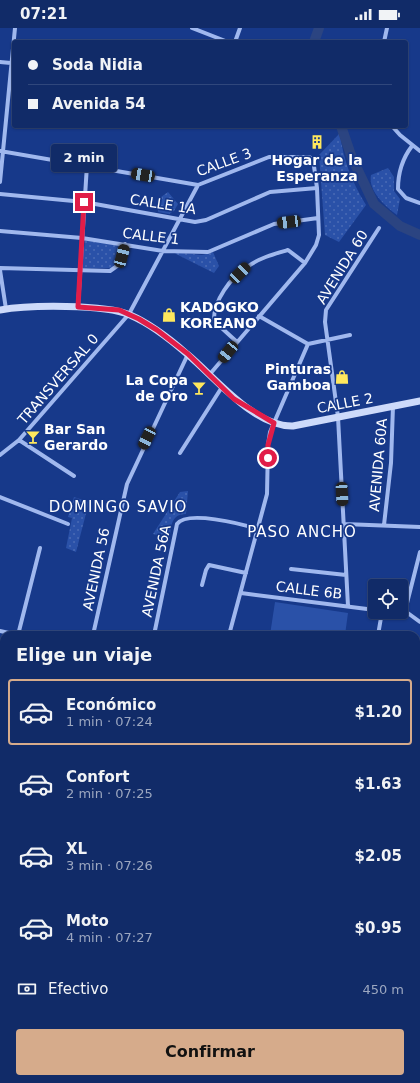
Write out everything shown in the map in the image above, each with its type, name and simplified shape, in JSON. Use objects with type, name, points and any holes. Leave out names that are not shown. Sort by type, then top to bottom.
[{"type":"main road","points":[[3,309],[78,307],[105,308],[130,314],[157,330],[188,354],[234,399],[274,423]]},
{"type":"main road","name":"CALLE 2","points":[[274,423],[283,426],[293,426],[420,401]]},
{"type":"street","points":[[14,40],[15,28]]},
{"type":"street","points":[[192,28],[223,40]]},
{"type":"street","points":[[236,40],[240,28]]},
{"type":"street","points":[[384,40],[387,28]]},
{"type":"street","points":[[0,182],[12,54]]},
{"type":"street","points":[[0,62],[11,63]]},
{"type":"street","points":[[394,128],[412,146],[420,151]]},
{"type":"street","points":[[412,146],[406,154],[399,172],[398,189],[406,198],[420,203]]},
{"type":"street","name":"CALLE 3","points":[[2,151],[198,185],[268,157],[308,157],[313,158],[317,188]]},
{"type":"street","points":[[78,307],[79,270],[87,166]]},
{"type":"street","points":[[130,314],[198,185]]},
{"type":"street","points":[[210,374],[305,263],[316,245],[319,236],[317,188]]},
{"type":"street","name":"CALLE 1A","points":[[0,194],[84,202],[195,222],[206,220],[270,192],[317,188]]},
{"type":"street","name":"CALLE 1","points":[[0,231],[82,238],[163,251],[208,252],[274,224],[318,218]]},
{"type":"street","name":"AVENIDA 60","points":[[348,606],[338,417],[325,322],[326,310],[379,228]]},
{"type":"street","points":[[3,309],[0,269],[110,271],[117,266],[125,244]]},
{"type":"street","points":[[237,342],[214,321],[214,313],[219,299],[246,267],[269,255],[288,250],[305,263]]},
{"type":"street","name":"TRANSVERSAL 0","points":[[0,455],[19,440],[130,314]]},
{"type":"street","points":[[259,316],[308,344],[350,335]]},
{"type":"street","points":[[230,631],[267,494],[268,445],[274,423],[308,344]]},
{"type":"street","name":"AVENIDA 56","points":[[94,631],[127,484],[188,354]]},
{"type":"street","points":[[180,453],[222,387]]},
{"type":"street","name":"AVENIDA 60A","points":[[384,525],[391,463],[393,406]]},
{"type":"street","points":[[19,440],[74,476]]},
{"type":"street","points":[[0,497],[68,524]]},
{"type":"street","name":"AVENIDA 56A","points":[[155,631],[176,524],[180,520],[187,518],[230,521],[258,529]]},
{"type":"street","points":[[344,524],[420,527]]},
{"type":"street","points":[[19,631],[40,548]]},
{"type":"street","points":[[408,594],[420,552]]},
{"type":"street","points":[[202,585],[209,565],[246,573]]},
{"type":"street","points":[[291,569],[346,575]]},
{"type":"street","name":"CALLE 6B","points":[[241,593],[368,609]]},
{"type":"street","points":[[408,614],[420,622]]},
{"type":"street","points":[[379,631],[381,619]]},
{"type":"shaded area","points":[[340,133],[343,152],[349,170],[356,188],[366,205],[339,242],[325,235],[319,155]]},
{"type":"shaded area","points":[[388,168],[394,177],[394,191],[400,199],[397,215],[378,198],[372,187],[371,175]]},
{"type":"shaded area","points":[[168,192],[178,204],[174,211],[169,214],[158,212],[161,197]]},
{"type":"shaded area","points":[[85,240],[122,246],[118,258],[112,268],[82,268]]},
{"type":"shaded area","points":[[175,252],[202,255],[213,252],[219,266],[214,273],[176,254]]},
{"type":"shaded area","points":[[188,491],[186,514],[175,518],[172,525],[170,538],[153,534],[180,492]]},
{"type":"shaded area","points":[[74,497],[89,502],[76,552],[66,548],[72,518],[68,517]]},
{"type":"shaded area","points":[[275,602],[348,613],[346,631],[271,631]]},
{"type":"waterway","points":[[315,40],[319,28]]},
{"type":"waterway","points":[[342,128],[352,158],[374,204],[400,226],[420,235]]},
{"type":"place","name":"Hogar de la Esperanza","points":[[317,142]]},
{"type":"place","name":"KADOGKO KOREANO","points":[[169,315]]},
{"type":"place","name":"Pinturas Gamboa","points":[[342,377]]},
{"type":"place","name":"La Copa de Oro","points":[[199,388]]},
{"type":"place","name":"Bar San Gerardo","points":[[33,437]]},
{"type":"district","name":"DOMINGO SAVIO","points":[[118,507]]},
{"type":"district","name":"PASO ANCHO","points":[[302,532]]},
{"type":"route","points":[[84,202],[78,307],[119,310],[139,319],[172,341],[210,374],[234,399],[274,423],[270,432],[268,458]]}]
